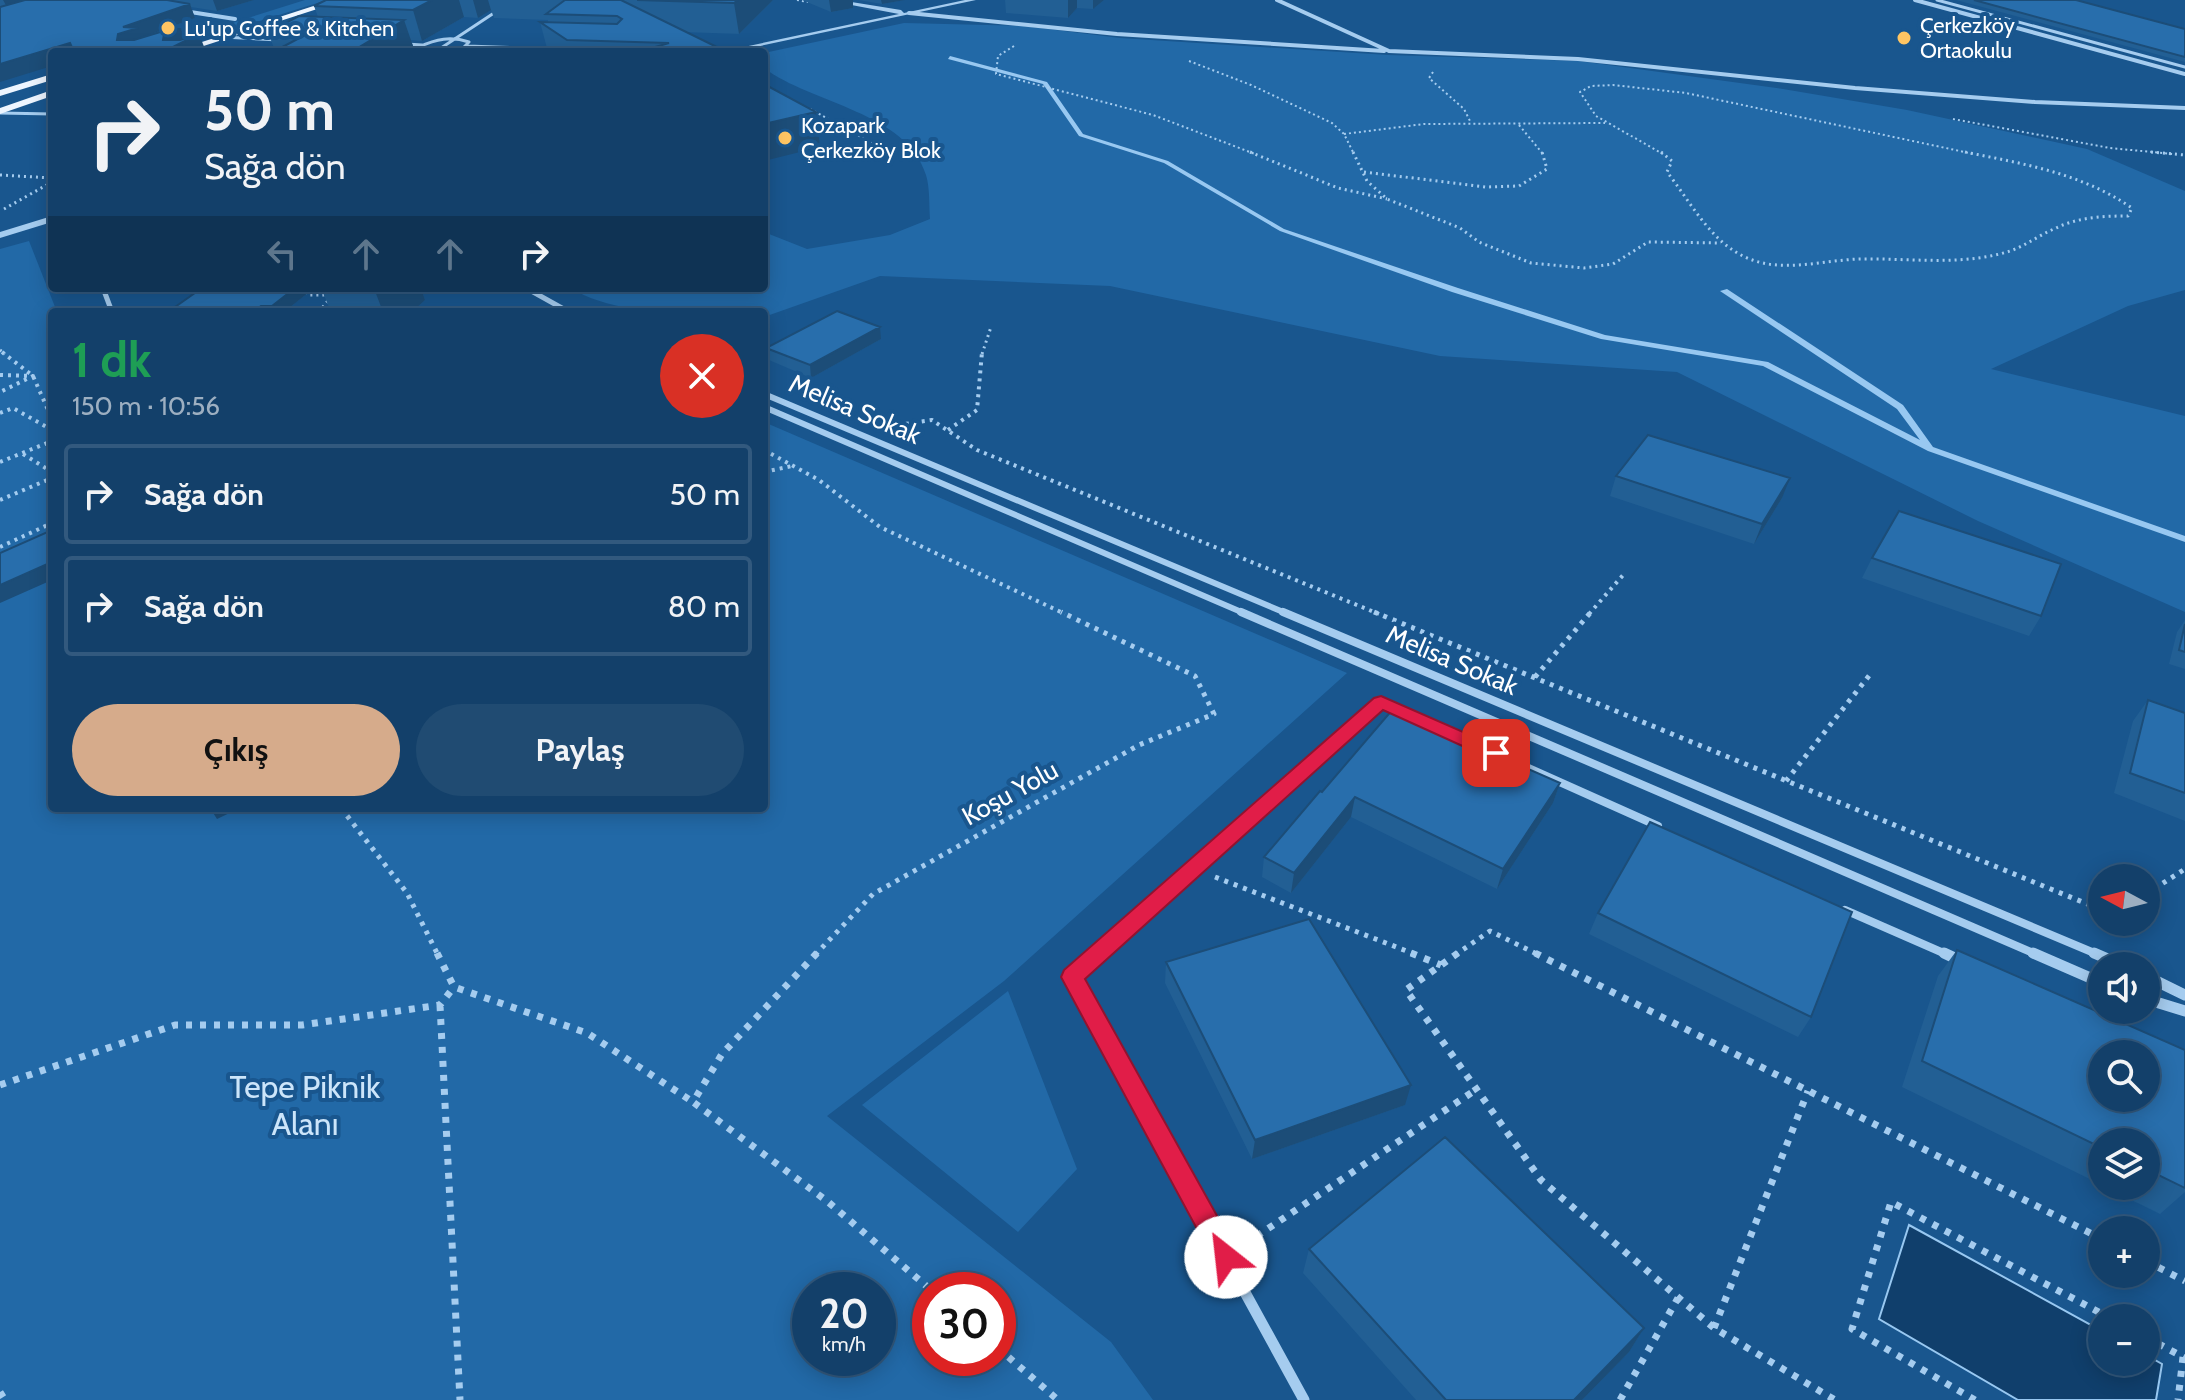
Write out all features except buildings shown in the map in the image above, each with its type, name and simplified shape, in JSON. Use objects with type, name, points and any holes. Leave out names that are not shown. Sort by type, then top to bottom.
[{"type":"main road","points":[[189,48],[341,0]]},
{"type":"main road","points":[[205,28],[250,14]]},
{"type":"main road","points":[[0,93],[48,78]]},
{"type":"main road","points":[[0,112],[48,94]]},
{"type":"street","points":[[828,0],[909,13],[1117,34],[1578,59],[1855,88],[2020,101],[2185,108]]},
{"type":"street","points":[[742,48],[973,0]]},
{"type":"street","points":[[1277,0],[1389,51]]},
{"type":"street","points":[[1915,0],[2185,74]]},
{"type":"street","points":[[181,10],[235,19]]},
{"type":"street","points":[[2092,49],[2106,46]]},
{"type":"street","points":[[0,235],[48,220]]},
{"type":"street","points":[[533,292],[557,307]]},
{"type":"street","name":"Melisa Sokak","points":[[768,396],[2091,952]]},
{"type":"street","name":"Melisa Sokak","points":[[768,409],[2088,977]]},
{"type":"street","points":[[1304,1400],[1072,977],[1381,702],[1668,830]]},
{"type":"street","points":[[1840,907],[1970,965]]},
{"type":"street","points":[[2160,983],[2185,995]]},
{"type":"street","points":[[2160,1003],[2185,1011]]},
{"type":"lane","points":[[1937,0],[2185,67]]},
{"type":"lane","points":[[441,48],[502,8]]},
{"type":"lane","points":[[223,37],[290,40]]},
{"type":"lane","points":[[407,44],[422,45],[456,38],[467,40],[467,46]]},
{"type":"lane","points":[[419,48],[422,45]]},
{"type":"lane","points":[[460,48],[530,48]]},
{"type":"lane","points":[[0,112],[48,114]]},
{"type":"path","points":[[1017,44],[998,56],[996,74],[1202,131],[1322,185],[1353,195],[1387,199],[1460,228],[1479,242],[1531,263],[1584,268],[1613,264],[1648,242],[1721,243]]},
{"type":"path","points":[[1443,54],[1429,78],[1464,109],[1471,123]]},
{"type":"path","points":[[1178,58],[1251,85],[1332,123],[1344,134],[1367,181],[1387,199]]},
{"type":"path","points":[[1613,85],[1686,93],[2065,173],[2109,192],[2132,208],[2128,216],[2068,222],[2010,252],[1979,260],[1858,259],[1807,265],[1767,264],[1746,258],[1721,243],[1667,172],[1672,161],[1661,150],[1594,116],[1584,105],[1580,92],[1591,86],[1613,85]]},
{"type":"path","points":[[799,103],[876,145]]},
{"type":"path","points":[[1942,117],[2110,148],[2185,155]]},
{"type":"path","points":[[1344,134],[1424,124],[1606,123]]},
{"type":"path","points":[[1363,171],[1486,187],[1519,186],[1547,169],[1543,153],[1519,125]]},
{"type":"path","points":[[0,175],[48,180]]},
{"type":"path","points":[[0,211],[48,182]]},
{"type":"path","points":[[306,292],[309,295],[333,294],[322,308]]},
{"type":"path","points":[[948,430],[977,410],[980,358],[991,327]]},
{"type":"path","points":[[0,350],[33,376],[48,410]]},
{"type":"path","points":[[0,375],[33,376]]},
{"type":"path","points":[[0,390],[33,376]]},
{"type":"path","points":[[0,413],[13,408],[48,428]]},
{"type":"path","points":[[863,437],[895,426],[932,420],[977,450],[2088,904]]},
{"type":"path","points":[[0,462],[48,443]]},
{"type":"path","name":"Koşu Yolu","points":[[693,1102],[722,1054],[873,894],[1139,745],[1214,714],[1195,676],[880,527],[819,480],[768,452]]},
{"type":"path","points":[[22,453],[48,472]]},
{"type":"path","points":[[768,471],[793,466]]},
{"type":"path","points":[[0,500],[48,477]]},
{"type":"path","points":[[0,547],[48,525]]},
{"type":"path","points":[[1535,677],[1624,574]]},
{"type":"path","points":[[1786,781],[1872,672]]},
{"type":"path","points":[[344,812],[407,893],[454,987],[587,1033],[693,1102],[827,1201],[912,1274]]},
{"type":"path","points":[[1193,868],[1441,965]]},
{"type":"path","points":[[2160,885],[2185,869]]},
{"type":"path","points":[[1835,1400],[1714,1328],[1541,1180],[1406,990],[1490,931],[2088,1232]]},
{"type":"path","points":[[454,987],[440,1005],[460,1400]]},
{"type":"path","points":[[0,1085],[175,1025],[302,1025],[440,1005]]},
{"type":"path","points":[[1226,1257],[1477,1089]]},
{"type":"path","points":[[1714,1328],[1808,1091]]},
{"type":"path","points":[[1975,1400],[1852,1329],[1891,1202],[2088,1306]]},
{"type":"path","points":[[2160,1268],[2185,1281]]},
{"type":"path","points":[[1620,1400],[1678,1298]]},
{"type":"path","points":[[2160,1345],[2183,1357],[2182,1387],[2178,1400]]},
{"type":"path","points":[[1016,1364],[1058,1400]]},
{"type":"path","points":[[0,1392],[5,1400]]},
{"type":"green space","points":[[305,0],[327,0],[174,48],[153,48]]},
{"type":"green space","points":[[904,23],[1024,26],[1120,38],[1388,55],[1579,61],[1783,89],[1907,110],[2087,149],[2185,191],[2185,290],[2128,306],[1991,369],[2185,416],[2185,612],[1978,521],[1677,372],[1440,356],[1110,286],[880,276],[768,316],[768,308],[632,308],[613,305],[579,292],[768,292],[768,234],[807,249],[890,235],[930,219],[926,175],[916,154],[879,123],[768,70],[768,52]]},
{"type":"green space","name":"Tepe Piknik Alanı","points":[[29,241],[55,308],[48,308],[48,812],[768,812],[768,424],[1347,673],[1004,981],[827,1116],[1111,1342],[1153,1400],[0,1400],[0,249]]},
{"type":"green space","points":[[1008,991],[1077,1169],[1018,1232],[862,1105]]},
{"type":"shaded area","points":[[1909,1225],[2088,1323],[2088,1376],[2160,1376],[2156,1400],[2018,1400],[1879,1319]]},
{"type":"waterway","points":[[950,58],[1045,83],[1081,135],[1166,162],[1282,230],[1604,337],[1765,364],[1931,449],[2185,539]]},
{"type":"waterway","points":[[1724,291],[1900,407],[1929,446]]},
{"type":"place","name":"Lu'up Coffee & Kitchen","points":[[168,28]]},
{"type":"place","name":"Çerkezköy Ortaokulu","points":[[1904,38]]},
{"type":"place","name":"Kozapark Çerkezköy Blok","points":[[785,138]]},
{"type":"route","points":[[1226,1257],[1072,977],[1381,702],[1496,753]]}]
